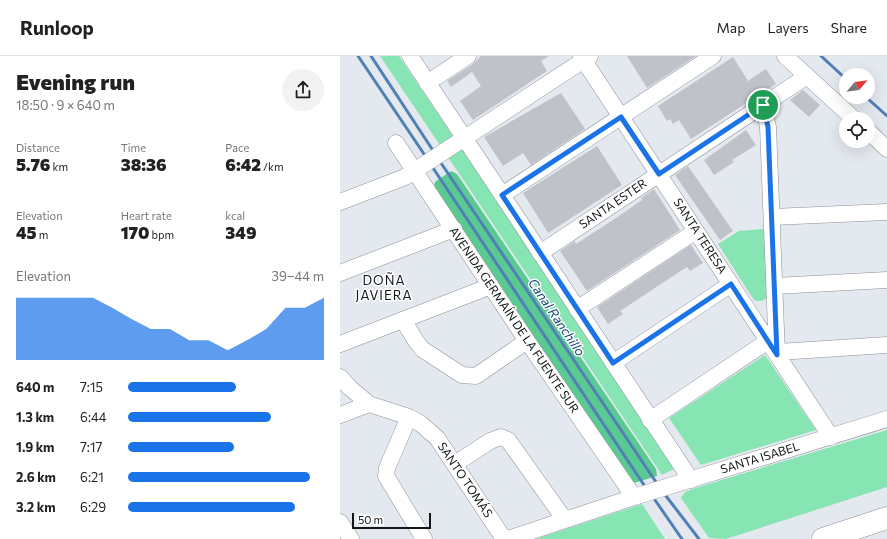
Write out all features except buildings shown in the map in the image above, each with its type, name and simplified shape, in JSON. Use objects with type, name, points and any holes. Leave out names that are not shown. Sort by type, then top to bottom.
[{"type":"highway","points":[[823,539],[887,518]]},
{"type":"street","points":[[410,56],[691,480]]},
{"type":"street","points":[[427,82],[468,56]]},
{"type":"street","points":[[502,195],[713,56]]},
{"type":"street","points":[[784,56],[846,112]]},
{"type":"street","points":[[340,202],[398,180],[585,57]]},
{"type":"street","name":"SANTA TERESA","points":[[585,57],[621,117],[831,436]]},
{"type":"street","name":"SANTA ESTER","points":[[540,253],[807,76]]},
{"type":"street","points":[[763,105],[768,127],[776,286],[775,349]]},
{"type":"street","points":[[875,138],[887,148]]},
{"type":"street","name":"AVENIDA GERMAÍN DE LA FUENTE SUR","points":[[396,143],[490,286],[634,497]]},
{"type":"street","points":[[772,217],[887,212]]},
{"type":"street","points":[[340,274],[454,230]]},
{"type":"street","points":[[577,309],[696,231]]},
{"type":"street","points":[[776,286],[887,280]]},
{"type":"street","points":[[613,363],[731,284]]},
{"type":"street","points":[[340,344],[490,286]]},
{"type":"street","points":[[749,311],[752,314],[762,315],[776,306]]},
{"type":"street","points":[[403,320],[422,349],[467,377],[476,376],[527,341]]},
{"type":"street","points":[[650,420],[775,349],[887,345]]},
{"type":"street","name":"SANTO TOMÁS","points":[[340,377],[350,388],[369,404],[409,417],[421,424],[438,438],[504,539]]},
{"type":"street","points":[[340,415],[369,404]]},
{"type":"street","points":[[409,417],[387,468],[386,476],[424,539]]},
{"type":"street","name":"SANTA ISABEL","points":[[508,539],[634,497],[887,419]]},
{"type":"street","points":[[455,464],[490,441],[500,437],[508,440],[565,520]]},
{"type":"street","points":[[340,522],[351,539]]},
{"type":"green space","points":[[380,56],[399,56],[676,468],[662,475]]},
{"type":"green space","points":[[451,171],[457,174],[656,469],[657,476],[634,483],[630,481],[434,186],[435,182]]},
{"type":"green space","points":[[765,229],[769,291],[767,298],[757,301],[754,300],[718,244],[739,231]]},
{"type":"green space","points":[[765,355],[816,430],[701,465],[669,418]]},
{"type":"green space","points":[[887,430],[887,487],[726,539],[709,538],[681,498],[685,492],[695,488]]},
{"type":"green space","points":[[642,504],[665,539],[536,539]]},
{"type":"waterway","points":[[358,56],[424,154]]},
{"type":"waterway","name":"Canal Ranchillo","points":[[371,56],[432,149]]},
{"type":"waterway","points":[[821,56],[839,73]]},
{"type":"waterway","points":[[874,104],[887,116]]},
{"type":"waterway","name":"Canal Ranchillo","points":[[441,163],[656,482]]},
{"type":"waterway","points":[[433,168],[644,485]]},
{"type":"waterway","name":"Canal Ranchillo","points":[[666,496],[699,539]]},
{"type":"waterway","points":[[655,500],[682,539]]},
{"type":"district","name":"DOÑA JAVIERA","points":[[384,288]]},
{"type":"route","points":[[763,105],[766,112],[768,127],[777,355],[731,284],[613,363],[502,195],[621,117],[659,174],[763,105]]}]
